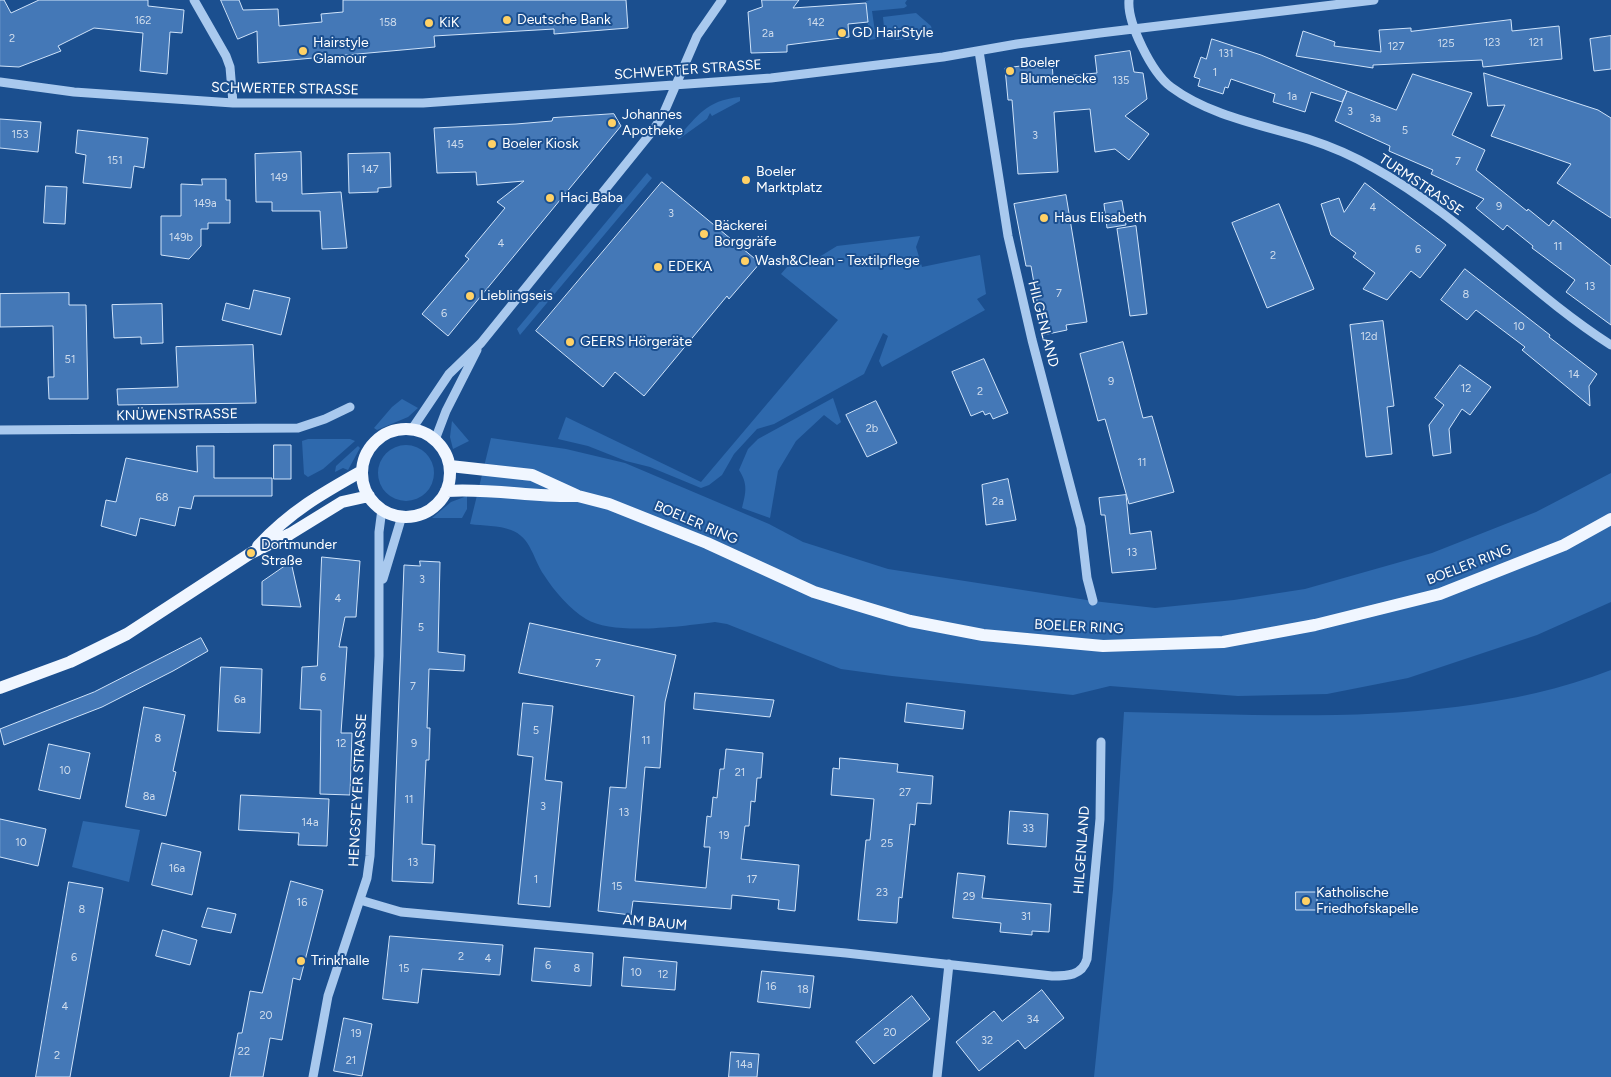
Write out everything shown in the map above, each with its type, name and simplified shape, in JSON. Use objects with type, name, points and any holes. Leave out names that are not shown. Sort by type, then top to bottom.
[{"type":"main road","points":[[412,429],[424,433],[435,440],[446,454],[450,466],[450,479],[441,500],[426,512],[402,516],[382,509],[369,496],[365,487],[362,471],[370,448],[380,438],[398,430],[412,429]]},
{"type":"main road","name":"BOELER RING","points":[[450,466],[532,475],[578,496],[609,504],[707,543],[814,592],[910,621],[983,635],[1103,646],[1223,642],[1315,625],[1392,606],[1440,594],[1564,545],[1611,519]]},
{"type":"main road","points":[[251,553],[282,521],[306,504],[362,471]]},
{"type":"main road","name":"BOELER RING","points":[[446,491],[477,489],[554,496],[578,496]]},
{"type":"main road","points":[[0,688],[70,662],[126,634],[251,553],[290,534],[342,502],[369,496]]},
{"type":"street","points":[[194,0],[226,56],[230,67],[234,103]]},
{"type":"street","points":[[412,429],[449,374],[481,343],[650,134],[662,116],[697,36],[722,0]]},
{"type":"street","name":"TURMSTRASSE","points":[[1129,0],[1135,28],[1156,71],[1170,86],[1200,103],[1238,119],[1311,140],[1374,168],[1444,214],[1532,287],[1611,345]]},
{"type":"street","name":"SCHWERTER STRASSE","points":[[0,82],[74,92],[234,103],[423,104],[771,78],[979,51],[1135,28],[1374,0]]},
{"type":"street","name":"HILGENLAND","points":[[979,51],[1008,236],[1032,340],[1081,527],[1087,578],[1093,601]]},
{"type":"street","points":[[435,440],[446,411],[481,343]]},
{"type":"street","name":"KNÜWENSTRASSE","points":[[0,430],[298,428],[326,419],[350,407]]},
{"type":"street","name":"HENGSTEYER STRASSE","points":[[313,1077],[328,996],[367,878],[371,847],[380,586],[379,532],[382,509]]},
{"type":"street","name":"HENGSTEYER STRASSE","points":[[380,586],[402,516]]},
{"type":"street","name":"HILGENLAND","points":[[1087,959],[1100,819],[1100,742]]},
{"type":"street","name":"AM BAUM","points":[[360,900],[400,912],[1064,976],[1078,972],[1087,959]]},
{"type":"street","points":[[937,1077],[949,964]]},
{"type":"shaded area","points":[[907,0],[905,3],[907,6],[904,8],[872,11],[876,39],[869,40],[866,1]]},
{"type":"shaded area","points":[[916,13],[931,26],[933,35],[897,40],[885,37],[883,17]]},
{"type":"shaded area","points":[[740,97],[740,101],[712,116],[710,113],[707,119],[679,139],[677,138],[697,116],[710,106],[728,99]]},
{"type":"shaded area","points":[[647,173],[652,178],[520,335],[517,329]]},
{"type":"shaded area","points":[[920,236],[916,247],[922,267],[980,255],[986,294],[977,299],[985,310],[882,367],[879,361],[888,336],[883,333],[864,374],[774,424],[757,429],[734,454],[722,475],[709,485],[701,488],[650,467],[626,461],[588,446],[558,439],[566,417],[701,482],[838,320],[781,274],[793,260],[803,267],[837,246]]},
{"type":"shaded area","points":[[833,398],[841,422],[837,425],[824,415],[796,441],[778,471],[770,518],[742,508],[745,488],[744,480],[739,470],[748,449],[758,439]]},
{"type":"shaded area","points":[[402,399],[418,408],[408,417],[377,430],[374,428],[392,407]]},
{"type":"shaded area","points":[[452,421],[469,441],[453,449],[450,437]]},
{"type":"shaded area","points":[[491,438],[566,449],[625,463],[769,524],[803,542],[888,569],[1093,601],[1155,608],[1234,600],[1305,589],[1432,553],[1536,512],[1611,473],[1611,602],[1537,635],[1408,678],[1327,694],[1238,696],[1110,686],[1073,695],[841,669],[727,624],[715,622],[668,627],[631,628],[598,624],[586,619],[568,605],[553,587],[540,569],[531,549],[518,533],[501,527],[470,524]]},
{"type":"shaded area","points":[[308,439],[350,439],[355,441],[323,469],[308,477],[304,474],[302,441]]},
{"type":"shaded area","points":[[406,445],[417,447],[426,453],[432,462],[434,473],[432,484],[426,493],[417,499],[406,501],[395,499],[386,493],[380,484],[378,473],[380,462],[386,453],[395,447]]},
{"type":"shaded area","points":[[358,446],[360,448],[348,470],[343,468],[335,472],[336,466]]},
{"type":"shaded area","points":[[467,496],[467,509],[462,518],[432,518],[451,502]]},
{"type":"shaded area","points":[[1611,670],[1611,1077],[1094,1077],[1113,890],[1124,712],[1308,715],[1433,710],[1494,701],[1553,689]]},
{"type":"shaded area","points":[[83,821],[140,830],[129,882],[72,867]]},
{"type":"building","points":[[0,0],[4,0],[11,13],[39,0],[148,0],[148,6],[184,10],[182,33],[170,32],[167,74],[140,71],[143,33],[94,28],[58,46],[61,51],[19,67],[0,66]]},
{"type":"building","points":[[221,0],[239,0],[243,10],[278,9],[279,26],[322,22],[321,14],[343,12],[343,0],[626,0],[628,28],[554,34],[554,29],[434,36],[435,47],[258,63],[257,31],[238,39]]},
{"type":"building","points":[[762,0],[799,0],[793,8],[866,3],[868,22],[848,24],[849,37],[787,45],[787,52],[751,53],[748,12],[762,7]]},
{"type":"building","points":[[1511,20],[1512,31],[1559,26],[1562,59],[1483,67],[1482,60],[1373,65],[1373,68],[1296,56],[1303,31],[1335,42],[1334,46],[1381,52],[1379,30],[1411,28],[1411,31]]},
{"type":"building","points":[[1611,36],[1611,69],[1594,71],[1590,39]]},
{"type":"building","points":[[1212,39],[1261,55],[1347,91],[1342,102],[1311,92],[1305,112],[1273,102],[1275,94],[1231,79],[1228,88],[1225,87],[1223,94],[1198,86],[1200,79],[1194,77],[1201,57],[1206,59]]},
{"type":"building","points":[[1130,51],[1134,72],[1143,73],[1147,99],[1125,116],[1149,134],[1129,160],[1115,149],[1095,152],[1090,109],[1054,112],[1058,172],[1018,174],[1012,100],[1008,100],[1005,68],[1052,62],[1053,77],[1097,73],[1095,56]]},
{"type":"building","points":[[1484,73],[1598,110],[1611,118],[1611,218],[1557,183],[1571,164],[1491,136],[1505,105],[1488,106]]},
{"type":"building","points":[[1413,74],[1472,93],[1452,135],[1485,150],[1476,170],[1549,226],[1553,220],[1611,266],[1611,325],[1566,292],[1575,280],[1532,248],[1533,246],[1507,225],[1503,230],[1476,208],[1484,199],[1431,174],[1433,170],[1389,151],[1390,146],[1335,121],[1347,91],[1396,110]]},
{"type":"building","points":[[614,114],[621,126],[448,336],[422,314],[469,259],[465,256],[505,208],[497,202],[524,181],[477,185],[476,172],[437,173],[434,128],[516,124],[552,121],[553,118]]},
{"type":"building","points":[[0,119],[41,122],[38,152],[0,148]]},
{"type":"building","points":[[78,130],[148,138],[144,168],[134,166],[131,188],[83,183],[86,155],[76,153]]},
{"type":"building","points":[[301,152],[302,194],[341,192],[347,248],[322,249],[320,211],[272,211],[272,202],[256,202],[255,154]]},
{"type":"building","points":[[390,153],[391,187],[378,188],[378,192],[349,193],[348,154]]},
{"type":"building","points":[[202,179],[226,179],[226,200],[230,200],[230,223],[208,223],[208,229],[201,229],[201,246],[189,259],[161,255],[161,216],[181,216],[181,184],[202,185]]},
{"type":"building","points":[[662,182],[760,263],[729,299],[727,296],[644,396],[615,372],[603,387],[536,331]]},
{"type":"building","points":[[1365,183],[1446,245],[1420,278],[1411,271],[1387,300],[1363,289],[1375,273],[1353,257],[1356,253],[1331,235],[1321,204],[1339,198],[1344,212]]},
{"type":"building","points":[[46,186],[67,187],[65,224],[44,223]]},
{"type":"building","points":[[1066,195],[1087,322],[1066,325],[1067,330],[1043,335],[1031,266],[1026,266],[1014,204]]},
{"type":"building","points":[[1122,201],[1126,225],[1107,228],[1104,204]]},
{"type":"building","points":[[1279,204],[1314,289],[1267,308],[1232,223]]},
{"type":"building","points":[[1136,226],[1147,314],[1130,316],[1117,229]]},
{"type":"building","points":[[1465,269],[1597,374],[1589,386],[1590,406],[1522,350],[1525,347],[1476,310],[1467,320],[1441,300]]},
{"type":"building","points":[[254,290],[290,298],[281,335],[222,320],[226,303],[249,309]]},
{"type":"building","points":[[69,293],[69,305],[86,305],[88,399],[49,399],[48,377],[54,377],[53,326],[0,327],[0,294]]},
{"type":"building","points":[[162,304],[163,343],[141,344],[141,337],[114,338],[112,305]]},
{"type":"building","points":[[1383,321],[1394,406],[1387,407],[1392,454],[1366,457],[1350,325]]},
{"type":"building","points":[[1123,342],[1143,418],[1152,416],[1174,492],[1129,504],[1105,419],[1098,421],[1080,354]]},
{"type":"building","points":[[253,345],[256,403],[118,405],[117,389],[178,387],[176,347]]},
{"type":"building","points":[[984,359],[1008,413],[993,419],[990,413],[985,415],[983,411],[971,416],[952,372]]},
{"type":"building","points":[[1460,365],[1491,387],[1470,415],[1462,409],[1449,429],[1451,453],[1433,456],[1429,425],[1444,405],[1435,398]]},
{"type":"building","points":[[876,401],[897,443],[867,457],[846,415]]},
{"type":"building","points":[[274,445],[291,445],[291,479],[274,479]]},
{"type":"building","points":[[197,446],[214,446],[214,478],[272,478],[272,496],[194,496],[191,509],[179,507],[175,526],[140,518],[136,536],[101,526],[106,500],[116,502],[126,458],[197,472]]},
{"type":"building","points":[[1008,479],[1016,520],[986,525],[982,485]]},
{"type":"building","points":[[1126,495],[1130,534],[1151,531],[1156,569],[1112,573],[1105,515],[1101,515],[1099,498]]},
{"type":"building","points":[[322,557],[360,561],[356,617],[345,617],[339,647],[347,647],[341,733],[352,733],[350,795],[320,794],[321,710],[300,709],[302,667],[317,666]]},
{"type":"building","points":[[420,561],[440,562],[438,652],[465,655],[464,671],[429,669],[427,728],[430,728],[429,760],[426,760],[422,844],[435,845],[433,883],[392,881],[404,565],[420,566]]},
{"type":"building","points":[[291,562],[301,607],[262,605],[262,582]]},
{"type":"building","points":[[530,623],[676,655],[665,702],[660,768],[645,767],[635,881],[706,888],[710,847],[704,847],[707,816],[711,817],[713,797],[717,798],[720,769],[724,769],[726,749],[763,753],[761,778],[757,778],[755,802],[751,801],[749,826],[745,826],[741,859],[799,865],[795,911],[778,909],[779,900],[732,895],[731,909],[633,901],[631,915],[598,911],[610,787],[626,788],[634,696],[519,673]]},
{"type":"building","points":[[201,638],[208,651],[173,671],[102,707],[4,745],[0,729],[94,692]]},
{"type":"building","points":[[221,667],[262,669],[260,733],[218,731]]},
{"type":"building","points":[[695,693],[774,700],[770,717],[694,709]]},
{"type":"building","points":[[523,703],[553,706],[545,780],[562,782],[550,907],[518,904],[533,757],[518,755]]},
{"type":"building","points":[[907,703],[965,711],[963,729],[905,722]]},
{"type":"building","points":[[144,707],[185,715],[173,771],[176,772],[166,816],[126,807]]},
{"type":"building","points":[[49,744],[90,753],[80,799],[39,790]]},
{"type":"building","points":[[840,758],[898,764],[897,772],[933,776],[931,804],[917,803],[915,825],[910,824],[902,898],[899,897],[897,923],[858,920],[866,840],[870,840],[874,799],[831,795],[833,768],[839,769]]},
{"type":"building","points":[[241,795],[329,799],[327,846],[298,845],[299,833],[239,830]]},
{"type":"building","points":[[1010,811],[1048,814],[1046,847],[1008,844]]},
{"type":"building","points":[[0,819],[46,829],[38,866],[0,857]]},
{"type":"building","points":[[162,843],[201,852],[192,895],[152,885]]},
{"type":"building","points":[[958,873],[985,876],[982,898],[1051,904],[1049,932],[1032,931],[1032,935],[1000,932],[1001,923],[953,918]]},
{"type":"building","points":[[291,881],[323,890],[300,980],[293,978],[282,1040],[270,1038],[263,1077],[230,1077],[238,1033],[242,1033],[250,991],[262,993]]},
{"type":"building","points":[[69,882],[103,888],[70,1077],[36,1077]]},
{"type":"building","name":"Katholische Friedhofskapelle","points":[[1296,892],[1317,892],[1317,910],[1296,910]]},
{"type":"building","points":[[208,908],[236,914],[231,933],[202,927]]},
{"type":"building","points":[[163,930],[197,940],[190,965],[156,956]]},
{"type":"building","points":[[390,936],[503,945],[500,975],[422,969],[418,1003],[383,999]]},
{"type":"building","points":[[535,948],[593,953],[591,986],[532,981]]},
{"type":"building","points":[[624,957],[677,962],[675,990],[622,986]]},
{"type":"building","points":[[762,971],[814,976],[810,1008],[758,1002]]},
{"type":"building","points":[[1042,990],[1064,1018],[1025,1049],[1018,1040],[979,1071],[956,1042],[994,1011],[1002,1021]]},
{"type":"building","points":[[912,996],[930,1019],[874,1064],[856,1042]]},
{"type":"building","points":[[344,1018],[372,1024],[362,1076],[334,1071]]},
{"type":"building","points":[[731,1052],[759,1054],[757,1077],[729,1077]]},
{"type":"place","name":"Deutsche Bank","points":[[507,20]]},
{"type":"place","name":"KiK","points":[[429,23]]},
{"type":"place","name":"GD HairStyle","points":[[842,33]]},
{"type":"place","name":"Hairstyle Glamour","points":[[303,51]]},
{"type":"place","name":"Boeler Blumenecke","points":[[1010,71]]},
{"type":"place","name":"Johannes Apotheke","points":[[612,123]]},
{"type":"place","name":"Boeler Kiosk","points":[[492,144]]},
{"type":"place","name":"Boeler Marktplatz","points":[[746,180]]},
{"type":"place","name":"Haci Baba","points":[[550,198]]},
{"type":"place","name":"Haus Elisabeth","points":[[1044,218]]},
{"type":"place","name":"Bäckerei Borggräfe","points":[[704,234]]},
{"type":"place","name":"Wash&Clean - Textilpflege","points":[[745,261]]},
{"type":"place","name":"EDEKA","points":[[658,267]]},
{"type":"place","name":"Lieblingseis","points":[[470,296]]},
{"type":"place","name":"GEERS Hörgeräte","points":[[570,342]]},
{"type":"place","name":"Dortmunder Straße","points":[[251,553]]},
{"type":"place","name":"Katholische Friedhofskapelle","points":[[1306,901]]},
{"type":"place","name":"Trinkhalle","points":[[301,961]]}]
